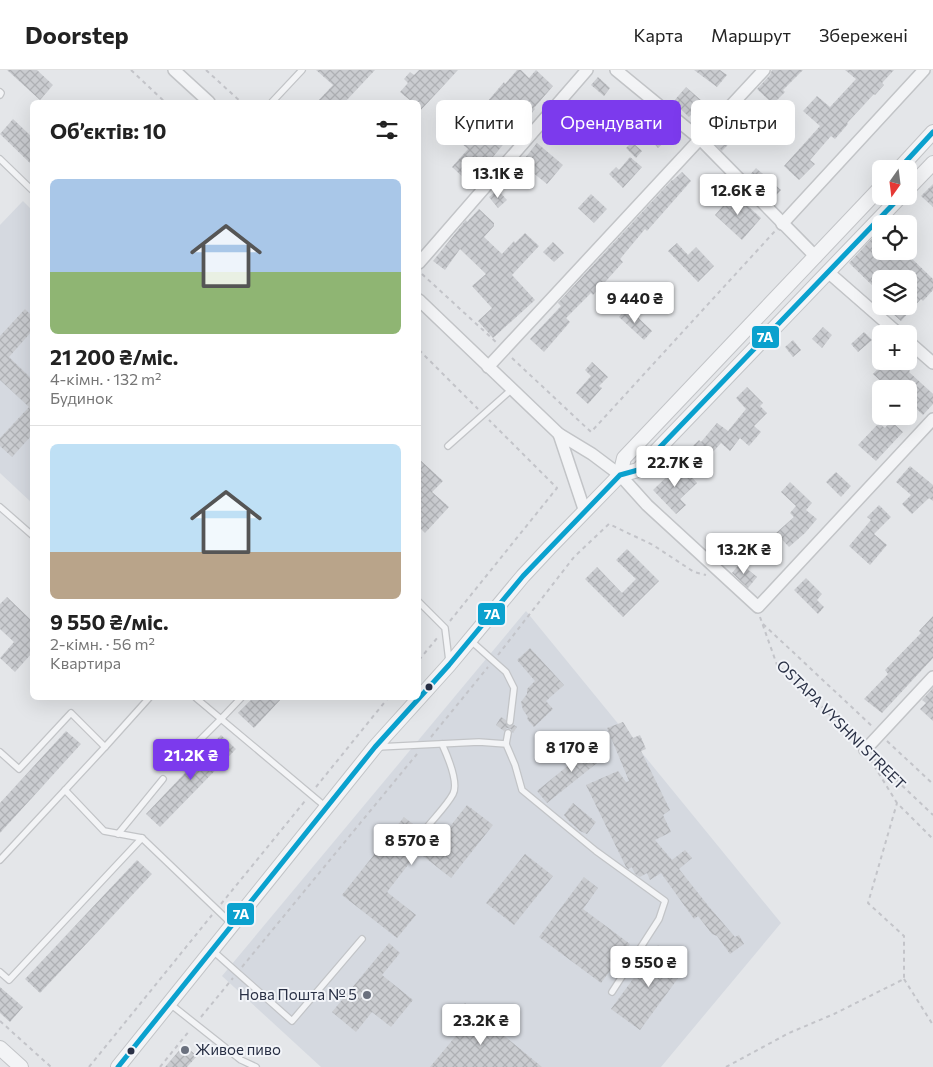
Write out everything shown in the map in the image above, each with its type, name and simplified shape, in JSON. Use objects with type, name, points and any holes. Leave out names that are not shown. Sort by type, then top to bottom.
[{"type":"street","points":[[174,70],[206,100]]},
{"type":"street","points":[[421,261],[588,70]]},
{"type":"street","points":[[616,70],[691,132]]},
{"type":"street","points":[[736,100],[764,70]]},
{"type":"street","points":[[782,224],[924,70]]},
{"type":"street","points":[[907,160],[933,132]]},
{"type":"street","points":[[488,367],[694,145]]},
{"type":"street","points":[[706,145],[816,257]]},
{"type":"street","points":[[918,179],[933,163]]},
{"type":"street","points":[[620,476],[624,458],[872,198]]},
{"type":"street","points":[[421,696],[523,576],[620,476],[638,470],[892,205]]},
{"type":"street","points":[[828,272],[889,325]]},
{"type":"street","points":[[421,302],[559,434],[592,454],[620,476],[647,505],[758,607],[933,419]]},
{"type":"street","points":[[917,349],[933,363]]},
{"type":"street","points":[[559,434],[585,512]]},
{"type":"street","points":[[865,750],[933,677]]},
{"type":"street","points":[[118,1067],[375,747],[417,700]]},
{"type":"street","points":[[0,1048],[21,1067]]},
{"type":"lane","points":[[274,100],[302,70]]},
{"type":"lane","points":[[0,159],[30,188]]},
{"type":"lane","points":[[448,446],[511,390]]},
{"type":"lane","points":[[0,507],[30,533]]},
{"type":"lane","points":[[421,604],[445,628],[449,665]]},
{"type":"lane","points":[[470,640],[506,672],[514,688],[510,722]]},
{"type":"lane","points":[[0,860],[147,700]]},
{"type":"lane","points":[[198,700],[327,808]]},
{"type":"lane","points":[[186,754],[239,700]]},
{"type":"lane","points":[[0,752],[19,769],[71,713],[105,747]]},
{"type":"lane","points":[[508,733],[506,744],[515,765],[522,790],[596,851],[666,901],[659,919],[612,992]]},
{"type":"lane","points":[[375,747],[479,742],[506,744]]},
{"type":"lane","points":[[428,826],[454,793],[450,762],[442,744]]},
{"type":"lane","points":[[118,834],[163,779]]},
{"type":"lane","points":[[65,790],[104,831],[142,838],[233,925]]},
{"type":"lane","points":[[0,972],[9,980],[142,838]]},
{"type":"lane","points":[[212,950],[292,1021],[362,940]]},
{"type":"lane","points":[[169,1003],[241,1060],[256,1067]]},
{"type":"path","points":[[131,70],[163,100]]},
{"type":"path","points":[[206,70],[238,100]]},
{"type":"path","points":[[421,273],[591,432],[782,224]]},
{"type":"path","points":[[421,658],[557,488]]},
{"type":"path","points":[[241,968],[493,660],[574,557],[609,524],[652,545],[694,572],[713,578]]},
{"type":"path","name":"OSTAPA VYSHNI STREET","points":[[758,607],[761,623],[777,665],[801,685],[933,815]]},
{"type":"path","points":[[761,623],[933,784]]},
{"type":"path","points":[[89,1067],[386,700]]},
{"type":"path","points":[[865,750],[897,803],[933,840]]},
{"type":"path","points":[[897,803],[868,903],[904,936],[904,979],[933,1025]]},
{"type":"path","points":[[197,1021],[235,976]]},
{"type":"path","points":[[726,1067],[788,1033],[834,1014],[904,979]]},
{"type":"path","points":[[0,1021],[50,1067]]},
{"type":"path","points":[[160,1067],[191,1029]]},
{"type":"shaded area","points":[[23,201],[30,208],[30,501],[0,473],[0,225]]},
{"type":"shaded area","points":[[526,611],[781,923],[661,1067],[321,1067],[222,976]]},
{"type":"building","points":[[7,70],[37,70],[53,85],[40,100]]},
{"type":"building","points":[[316,70],[375,70],[347,100],[319,100],[333,85]]},
{"type":"building","points":[[419,70],[458,70],[421,110],[421,100],[410,100],[400,92],[408,83],[404,79],[410,72],[414,75]]},
{"type":"building","points":[[517,70],[521,70],[529,78],[536,70],[553,86],[532,113],[532,100],[489,100],[504,82],[505,84]]},
{"type":"building","points":[[694,70],[720,70],[727,75],[717,87]]},
{"type":"building","points":[[772,70],[803,70],[783,90],[785,92],[777,100],[769,100],[757,89],[770,75]]},
{"type":"building","points":[[845,70],[894,70],[882,83],[884,85],[847,123],[835,139],[831,136],[810,160],[815,164],[799,180],[784,166],[820,126],[803,111],[817,96],[830,107],[856,79]]},
{"type":"building","points":[[598,77],[610,88],[604,96],[591,85]]},
{"type":"building","points":[[686,87],[701,100],[691,100],[691,115],[689,117],[681,110],[681,100],[675,100]]},
{"type":"building","points":[[13,119],[30,135],[30,163],[0,134]]},
{"type":"building","points":[[537,143],[563,165],[547,184],[521,163]]},
{"type":"building","points":[[463,145],[503,145],[487,164],[483,162],[466,180],[452,167],[468,149]]},
{"type":"building","points":[[629,145],[635,145],[642,151],[636,158],[626,148]]},
{"type":"building","points":[[716,145],[728,145],[722,151]]},
{"type":"building","points":[[630,157],[642,167],[623,188],[609,174],[616,167],[619,170]]},
{"type":"building","points":[[756,168],[781,190],[772,200],[748,177]]},
{"type":"building","points":[[682,172],[691,181],[647,231],[645,229],[620,259],[623,262],[606,281],[566,318],[570,322],[544,352],[530,339],[561,306],[558,303],[672,180]]},
{"type":"building","points":[[933,184],[933,207],[921,196]]},
{"type":"building","points":[[498,190],[507,200],[498,208],[489,197]]},
{"type":"building","points":[[734,193],[761,218],[742,240],[715,215]]},
{"type":"building","points":[[591,194],[607,209],[594,223],[578,208]]},
{"type":"building","points":[[479,209],[494,223],[494,226],[484,237],[502,254],[514,241],[515,243],[525,233],[539,246],[512,275],[535,300],[493,338],[478,321],[492,308],[472,286],[486,274],[460,249],[445,270],[433,261],[466,220],[467,222]]},
{"type":"building","points":[[872,239],[872,260],[913,260],[933,279],[933,290],[923,301],[921,299],[917,303],[917,270],[872,270],[872,285],[849,263]]},
{"type":"building","points":[[553,242],[564,253],[554,262],[543,252]]},
{"type":"building","points":[[677,243],[688,255],[696,247],[714,266],[698,282],[668,251]]},
{"type":"building","points":[[627,307],[652,331],[644,340],[619,317]]},
{"type":"building","points":[[25,309],[30,314],[30,333],[9,357],[30,377],[30,437],[12,457],[0,446],[0,438],[29,407],[0,380],[0,336]]},
{"type":"building","points":[[894,315],[906,315],[901,321]]},
{"type":"building","points":[[823,327],[832,335],[822,348],[812,339]]},
{"type":"building","points":[[864,332],[872,340],[858,352],[851,344]]},
{"type":"building","points":[[793,340],[801,350],[793,357],[785,347]]},
{"type":"building","points":[[592,362],[608,377],[599,386],[602,388],[588,404],[576,393],[591,376],[585,370]]},
{"type":"building","points":[[877,370],[909,370],[933,394],[933,404],[923,415],[917,409],[917,380],[879,380],[873,374]]},
{"type":"building","points":[[747,387],[763,403],[760,406],[767,413],[754,426],[761,432],[749,446],[740,438],[730,451],[721,443],[705,461],[691,448],[699,440],[701,442],[717,423],[728,431],[746,409],[736,398]]},
{"type":"building","points":[[877,425],[881,425],[885,428],[888,425],[895,425],[903,432],[876,461],[858,445]]},
{"type":"building","points":[[421,461],[443,481],[432,492],[449,507],[425,533],[421,529]]},
{"type":"building","points":[[680,464],[697,483],[680,499],[686,505],[676,514],[653,490]]},
{"type":"building","points":[[910,466],[933,485],[933,501],[929,498],[912,514],[902,504],[911,495],[896,482]]},
{"type":"building","points":[[836,472],[851,486],[841,497],[826,482]]},
{"type":"building","points":[[790,482],[812,503],[806,510],[817,519],[789,547],[776,533],[794,517],[790,513],[796,506],[781,492]]},
{"type":"building","points":[[879,505],[891,517],[874,534],[887,545],[870,565],[849,546],[871,520],[867,517]]},
{"type":"building","points":[[763,541],[778,554],[768,565],[753,553]]},
{"type":"building","points":[[627,549],[659,581],[623,617],[585,579],[597,567],[622,593],[636,579],[616,560]]},
{"type":"building","points":[[740,563],[757,577],[748,588],[732,573]]},
{"type":"building","points":[[806,578],[822,594],[817,600],[824,607],[818,614],[794,590]]},
{"type":"building","points":[[7,597],[30,619],[30,655],[15,672],[0,658],[14,642],[0,629],[0,604]]},
{"type":"building","points":[[933,616],[933,658],[882,713],[864,699],[888,674],[885,670],[921,633],[919,631]]},
{"type":"building","points":[[530,648],[564,685],[546,701],[553,709],[534,727],[527,719],[528,717],[523,710],[521,702],[527,694],[527,689],[535,681],[517,660]]},
{"type":"building","points":[[933,688],[933,721],[920,709],[926,703],[922,700]]},
{"type":"building","points":[[251,700],[280,700],[254,728],[238,713]]},
{"type":"building","points":[[501,717],[506,720],[508,726],[514,725],[517,727],[513,733],[511,729],[507,728],[504,731],[496,725]]},
{"type":"building","points":[[623,722],[633,738],[640,735],[646,749],[641,751],[670,810],[663,815],[671,832],[655,840],[672,860],[685,850],[692,858],[679,869],[735,937],[739,935],[744,944],[730,954],[717,936],[712,934],[698,916],[694,919],[661,873],[650,880],[647,873],[640,877],[635,874],[632,867],[628,869],[626,867],[586,785],[618,771],[626,782],[629,781],[607,728]]},
{"type":"building","points":[[66,731],[81,744],[0,833],[0,803]]},
{"type":"building","points":[[221,735],[236,749],[160,827],[146,814]]},
{"type":"building","points":[[597,742],[607,755],[547,803],[537,791]]},
{"type":"building","points":[[573,803],[596,822],[587,834],[580,831],[564,815]]},
{"type":"building","points":[[467,805],[493,825],[451,878],[418,852],[387,892],[416,915],[397,938],[342,895],[404,817],[437,843]]},
{"type":"building","points":[[525,854],[553,876],[514,925],[486,903]]},
{"type":"building","points":[[137,860],[152,874],[40,993],[25,979]]},
{"type":"building","points":[[584,877],[598,888],[583,909],[630,944],[601,983],[539,937]]},
{"type":"building","points":[[389,943],[400,953],[382,975],[413,1000],[391,1027],[372,1012],[356,1032],[332,1012]]},
{"type":"building","points":[[658,945],[687,966],[640,1030],[611,1009]]},
{"type":"building","points":[[0,987],[23,1007],[10,1022],[0,1013]]},
{"type":"building","points":[[465,1003],[542,1067],[430,1067],[465,1025],[454,1016]]},
{"type":"building","name":"Живое пиво","points":[[184,1045],[197,1056],[187,1067],[165,1067]]},
{"type":"transit line","name":"7А","points":[[907,160],[933,132]]},
{"type":"transit line","name":"7А","points":[[421,696],[523,576],[620,475],[638,470],[892,205]]},
{"type":"transit line","name":"7А","points":[[118,1067],[375,747],[417,700]]},
{"type":"place","name":"Нова Пошта № 5","points":[[367,995]]},
{"type":"place","name":"Живое пиво","points":[[185,1050]]}]
